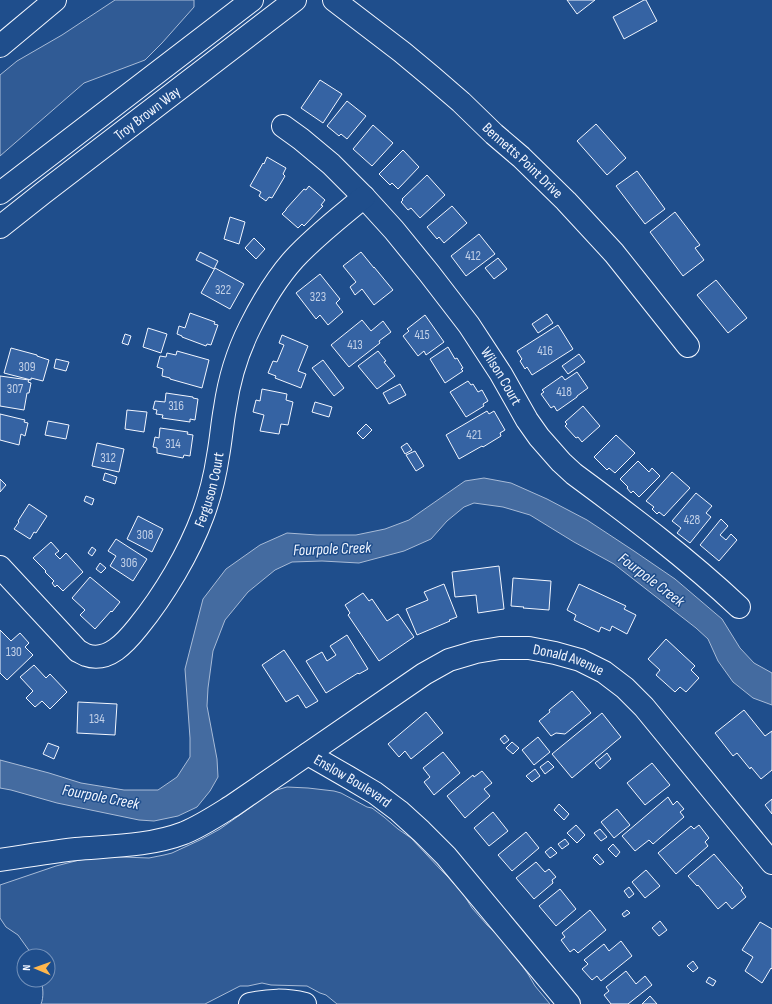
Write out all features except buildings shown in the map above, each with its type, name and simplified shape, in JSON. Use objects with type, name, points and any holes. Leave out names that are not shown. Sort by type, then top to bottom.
[{"type":"street","points":[[0,46],[56,0]]},
{"type":"street","name":"Troy Brown Way","points":[[0,194],[252,0]]},
{"type":"street","name":"Troy Brown Way","points":[[0,227],[295,0]]},
{"type":"street","name":"Bennetts Point Drive","points":[[334,0],[432,76],[561,195],[614,253],[688,346]]},
{"type":"street","name":"Wilson Court","points":[[283,126],[318,152],[364,196],[394,230],[469,325],[501,374],[527,420],[539,437],[561,462],[574,474],[693,566],[739,608]]},
{"type":"street","name":"Ferguson Court","points":[[0,566],[78,651],[87,656],[98,657],[118,649],[128,639],[166,588],[192,540],[203,515],[219,455],[225,408],[232,372],[239,351],[267,296],[294,259],[314,239],[364,196]]},
{"type":"street","name":"Donald Avenue","points":[[308,754],[424,674],[449,660],[476,652],[500,648],[529,648],[555,653],[580,660],[604,672],[625,688],[644,707],[772,863]]},
{"type":"street","name":"Enslow Boulevard","points":[[0,860],[73,850],[139,844],[184,833],[232,806],[308,754],[375,793],[399,811],[421,831],[446,856],[569,1004]]},
{"type":"street","points":[[250,1004],[266,1001],[286,1001],[305,1004]]},
{"type":"shaded area","points":[[115,0],[194,0],[194,7],[145,60],[84,83],[0,156],[0,75],[17,61],[62,35]]},
{"type":"shaded area","points":[[287,787],[334,791],[372,808],[384,817],[411,838],[464,895],[472,908],[505,942],[535,986],[550,1004],[337,1004],[326,995],[307,986],[271,985],[262,983],[240,986],[205,1004],[41,1004],[43,998],[42,988],[56,988],[56,948],[27,948],[18,935],[6,927],[0,918],[0,885],[56,866],[95,856],[149,858],[172,853],[220,829],[254,805],[266,794]]},
{"type":"water","name":"Fourpole Creek","points":[[484,478],[511,483],[547,499],[587,520],[675,579],[722,619],[740,648],[754,663],[772,673],[772,705],[753,698],[733,682],[718,661],[708,639],[614,564],[530,515],[503,507],[474,503],[464,507],[447,521],[431,539],[404,551],[359,563],[322,561],[292,562],[275,570],[248,592],[225,620],[213,651],[207,706],[217,759],[218,777],[210,791],[197,807],[178,816],[154,821],[139,820],[57,803],[0,788],[0,760],[81,783],[124,790],[158,790],[177,777],[190,757],[185,669],[203,599],[226,569],[260,545],[287,533],[356,535],[385,529],[409,520],[465,481]]}]
